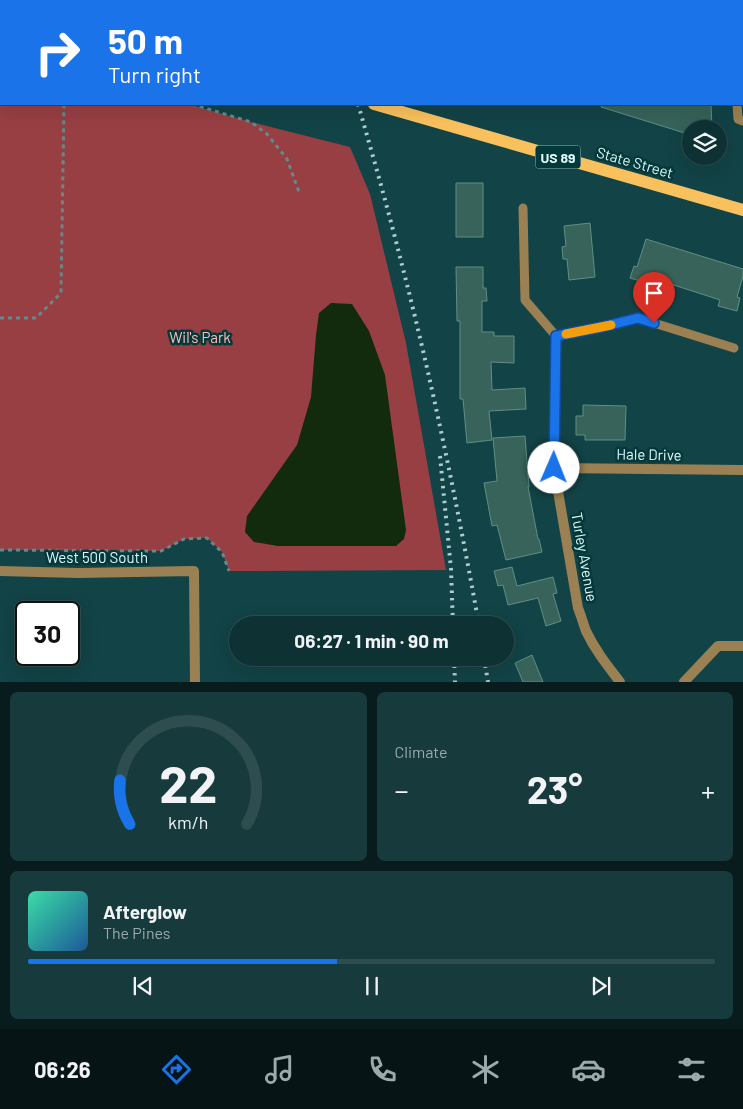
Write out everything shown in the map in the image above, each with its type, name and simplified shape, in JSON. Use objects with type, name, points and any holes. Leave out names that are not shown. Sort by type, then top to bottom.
[{"type":"main road","name":"State Street","points":[[377,105],[743,210]]},
{"type":"street","name":"Turley Avenue","points":[[556,336],[554,468],[578,608],[594,647],[620,682]]},
{"type":"street","name":"Hale Drive","points":[[554,468],[743,470]]},
{"type":"street","name":"West 500 South","points":[[0,571],[78,573],[194,570],[195,682]]},
{"type":"street","points":[[684,682],[718,646],[743,646]]},
{"type":"lane","points":[[737,105],[738,119],[743,121]]},
{"type":"lane","points":[[523,208],[525,300],[556,336],[638,318],[734,348]]},
{"type":"path","points":[[0,318],[36,318],[61,293],[64,105]]},
{"type":"path","points":[[195,105],[251,122],[266,134],[286,159],[299,192]]},
{"type":"path","points":[[0,550],[161,550],[184,539],[207,538],[222,552],[228,571]]},
{"type":"green space","name":"Wil's Park","points":[[0,105],[192,105],[350,147],[370,194],[406,343],[446,570],[229,571],[222,552],[207,538],[184,539],[161,551],[0,550]]},
{"type":"shaded area","points":[[331,303],[352,304],[369,331],[385,375],[406,530],[404,539],[396,546],[278,546],[254,542],[245,532],[247,516],[297,445],[311,397],[319,313]]},
{"type":"building","points":[[602,105],[711,105],[712,120],[682,120],[682,132],[601,107]]},
{"type":"building","points":[[456,183],[483,183],[483,237],[456,237]]},
{"type":"building","points":[[590,223],[595,277],[569,280],[567,259],[563,259],[562,247],[566,246],[564,226]]},
{"type":"building","points":[[646,239],[743,269],[737,297],[740,298],[737,311],[718,306],[720,300],[649,277],[647,283],[630,278],[634,266],[637,267]]},
{"type":"building","points":[[456,267],[483,267],[483,288],[486,288],[487,301],[482,301],[482,332],[494,332],[494,336],[514,336],[514,363],[491,362],[492,390],[525,388],[526,409],[489,411],[492,440],[467,443],[463,399],[460,399],[460,321],[457,321]]},
{"type":"building","points":[[583,405],[626,406],[625,440],[585,440],[585,435],[576,435],[576,416],[583,416]]},
{"type":"building","points":[[525,436],[528,487],[542,552],[506,560],[497,525],[492,526],[484,483],[497,481],[493,438]]},
{"type":"building","points":[[512,567],[517,586],[553,577],[557,593],[553,594],[561,621],[546,626],[538,598],[508,605],[503,585],[498,586],[494,571]]},
{"type":"building","points":[[532,655],[543,682],[523,682],[515,663]]},
{"type":"railway","points":[[358,105],[391,222],[434,397],[477,616]]},
{"type":"railway","points":[[440,456],[451,569],[453,616]]},
{"type":"railway","points":[[454,666],[455,682]]},
{"type":"railway","points":[[485,666],[488,682]]},
{"type":"slow traffic","points":[[566,334],[611,325]]},
{"type":"route","points":[[554,468],[556,336],[638,318],[654,323]]}]
